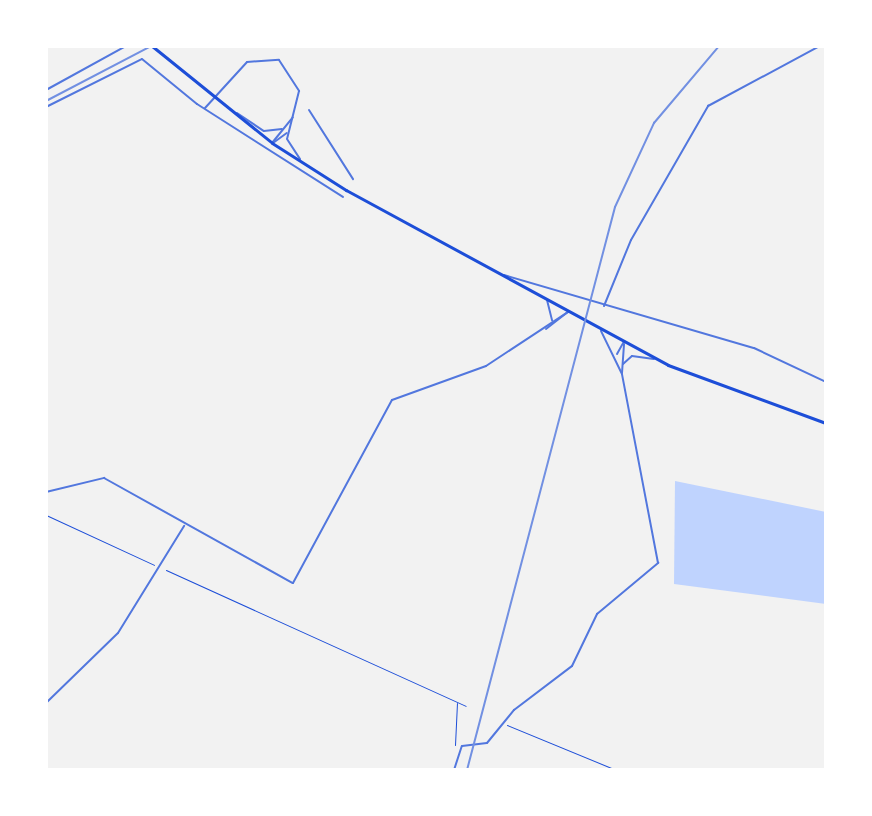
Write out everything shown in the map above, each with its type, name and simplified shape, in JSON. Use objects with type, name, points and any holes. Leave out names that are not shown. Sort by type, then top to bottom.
[{"type":"main road","points":[[152,46],[231,112],[310,168],[657,360],[826,423]]},
{"type":"street","points":[[46,90],[126,46]]},
{"type":"street","points":[[604,306],[631,240],[708,106],[820,46]]},
{"type":"street","points":[[204,109],[241,66],[263,56],[293,74],[296,113],[290,128],[289,147],[310,168]]},
{"type":"street","points":[[46,107],[138,61],[204,109],[343,197]]},
{"type":"street","points":[[309,110],[353,179]]},
{"type":"street","points":[[231,112],[264,131],[282,129]]},
{"type":"street","points":[[272,143],[296,113]]},
{"type":"street","points":[[272,143],[290,128]]},
{"type":"street","points":[[503,275],[583,302],[754,348],[826,382]]},
{"type":"street","points":[[546,299],[549,325]]},
{"type":"street","points":[[545,330],[568,312]]},
{"type":"street","points":[[46,492],[104,478],[184,526],[295,583],[392,400],[486,366],[568,312]]},
{"type":"street","points":[[454,770],[460,749],[484,744],[501,723],[572,666],[597,614],[658,563],[622,374],[601,330]]},
{"type":"street","points":[[617,360],[624,343]]},
{"type":"street","points":[[622,374],[624,343]]},
{"type":"street","points":[[623,364],[632,356],[657,360]]},
{"type":"street","points":[[46,703],[118,633],[155,565],[184,526]]},
{"type":"path","points":[[46,515],[466,706]]},
{"type":"path","points":[[458,703],[453,742],[460,749]]},
{"type":"path","points":[[501,723],[616,770]]},
{"type":"water","points":[[675,481],[826,512],[826,604],[674,584]]},
{"type":"railway","points":[[46,101],[151,46]]},
{"type":"railway","points":[[467,770],[615,207],[654,123],[719,46]]}]
